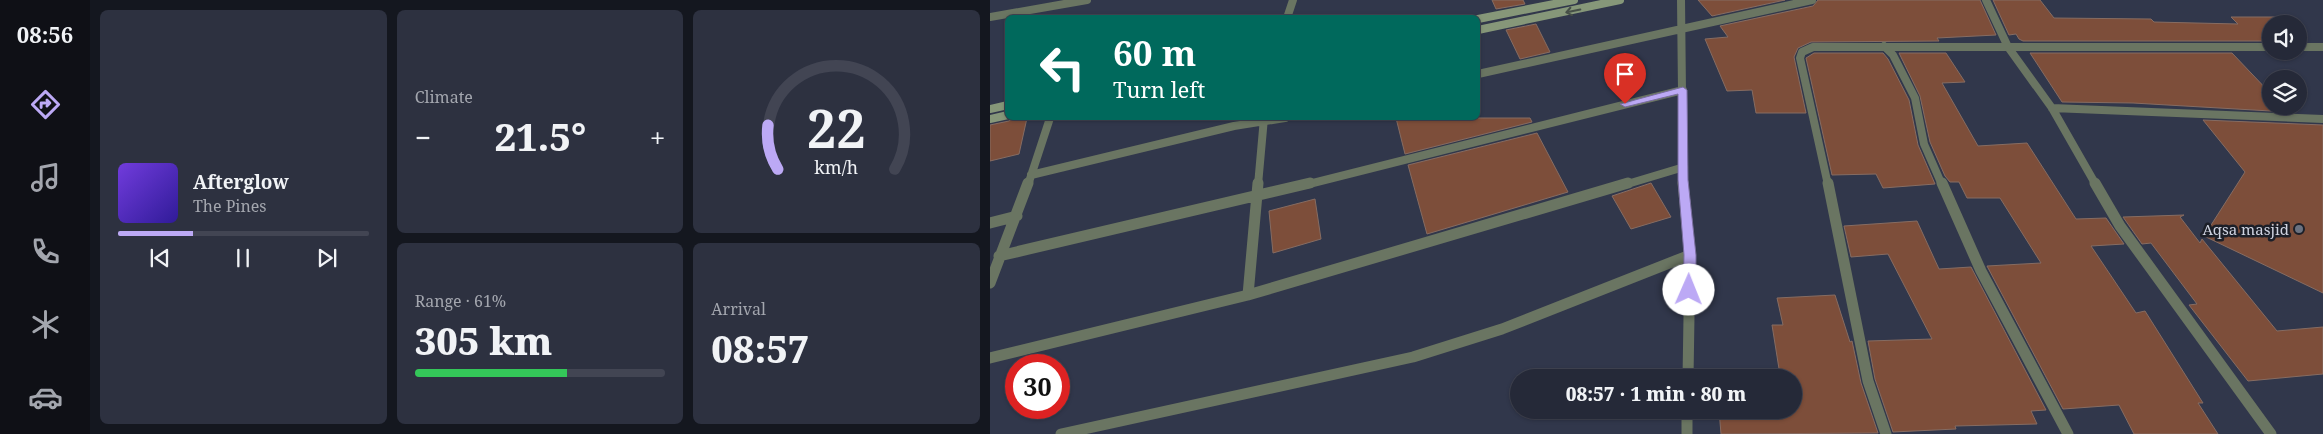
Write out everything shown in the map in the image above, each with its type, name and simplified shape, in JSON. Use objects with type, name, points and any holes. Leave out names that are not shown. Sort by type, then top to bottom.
[{"type":"main road","points":[[1480,19],[1574,0]]},
{"type":"main road","points":[[1480,30],[1620,0]]},
{"type":"main road","points":[[990,109],[1005,106]]},
{"type":"main road","points":[[990,119],[1005,116]]},
{"type":"street","points":[[990,16],[1087,0]]},
{"type":"street","points":[[1288,15],[1293,0]]},
{"type":"street","points":[[1681,0],[1684,168],[1690,255],[1688,369]]},
{"type":"street","points":[[1480,74],[1812,0]]},
{"type":"street","points":[[1986,0],[2008,47],[2052,108],[2120,226],[2271,434]]},
{"type":"street","points":[[1884,46],[1893,55],[1915,98],[1924,144],[1981,271],[2068,434]]},
{"type":"street","points":[[1886,434],[1868,381],[1843,252],[1800,58],[1802,52],[1813,47],[1884,46],[2262,47]]},
{"type":"street","points":[[2307,47],[2323,47]]},
{"type":"street","points":[[999,256],[1259,195],[1683,90]]},
{"type":"street","points":[[2052,108],[2323,118]]},
{"type":"street","points":[[990,283],[999,256],[1017,216],[1049,120]]},
{"type":"street","points":[[1031,175],[1264,120],[1259,195],[1248,295]]},
{"type":"street","points":[[990,358],[1248,295],[1684,168]]},
{"type":"street","points":[[990,223],[1017,216]]},
{"type":"street","points":[[1060,434],[1413,357],[1502,329],[1690,255]]},
{"type":"street","points":[[1687,419],[1687,434]]},
{"type":"building","points":[[1492,0],[1523,0],[1525,4],[1496,9]]},
{"type":"building","points":[[1698,0],[1785,0],[1712,16]]},
{"type":"building","points":[[1818,0],[1980,0],[1996,35],[1937,38],[1939,41],[1811,42],[1798,48],[1794,57],[1806,113],[1756,113],[1752,90],[1727,91],[1705,39],[1728,37],[1720,26],[1813,6]]},
{"type":"building","points":[[1993,0],[2040,0],[2054,18],[2151,19],[2154,22],[2238,24],[2231,17],[2262,17],[2262,41],[2023,41],[2016,34],[2009,35]]},
{"type":"building","points":[[1536,24],[1550,52],[1520,59],[1506,30]]},
{"type":"building","points":[[1814,53],[1883,53],[1909,100],[1918,145],[1935,184],[1883,188],[1876,174],[1832,175],[1806,58]]},
{"type":"building","points":[[1899,53],[1946,53],[1965,82],[1942,83],[1978,146],[2027,143],[2076,219],[2106,218],[2124,244],[2091,246],[2136,313],[2145,311],[2203,403],[2198,403],[2218,434],[2134,434],[2119,405],[2063,409],[1987,266],[2041,263],[2000,198],[1967,198],[1959,182],[1950,182],[1945,176],[1930,142],[1920,96]]},
{"type":"building","points":[[2030,53],[2232,53],[2262,85],[2262,110],[2133,103],[2062,102]]},
{"type":"building","points":[[1530,118],[1532,122],[1405,154],[1396,120]]},
{"type":"building","points":[[1027,120],[1019,154],[990,161],[990,125]]},
{"type":"building","points":[[2203,120],[2323,125],[2323,293],[2204,236],[2245,172]]},
{"type":"building","points":[[1537,133],[1568,192],[1427,234],[1408,165]]},
{"type":"building","points":[[1651,183],[1671,217],[1631,229],[1612,196]]},
{"type":"building","points":[[1315,199],[1321,239],[1273,253],[1269,211]]},
{"type":"building","points":[[2184,215],[2180,217],[2200,243],[2202,239],[2277,331],[2323,327],[2323,374],[2248,381],[2189,305],[2197,304],[2151,243],[2142,244],[2123,217]]},
{"type":"building","points":[[1917,221],[1939,269],[1971,267],[2046,410],[2031,411],[2037,424],[1955,426],[1956,429],[1893,432],[1875,379],[1868,341],[1932,339],[1888,254],[1851,257],[1844,226]]},
{"type":"building","points":[[1835,295],[1850,342],[1852,341],[1861,383],[1878,433],[1721,434],[1720,419],[1802,419],[1802,369],[1779,369],[1772,325],[1783,325],[1777,298]]},
{"type":"place","name":"Aqsa masjid","points":[[2299,229]]},
{"type":"route","points":[[1625,104],[1683,90],[1683,180],[1690,255],[1689,290]]}]
